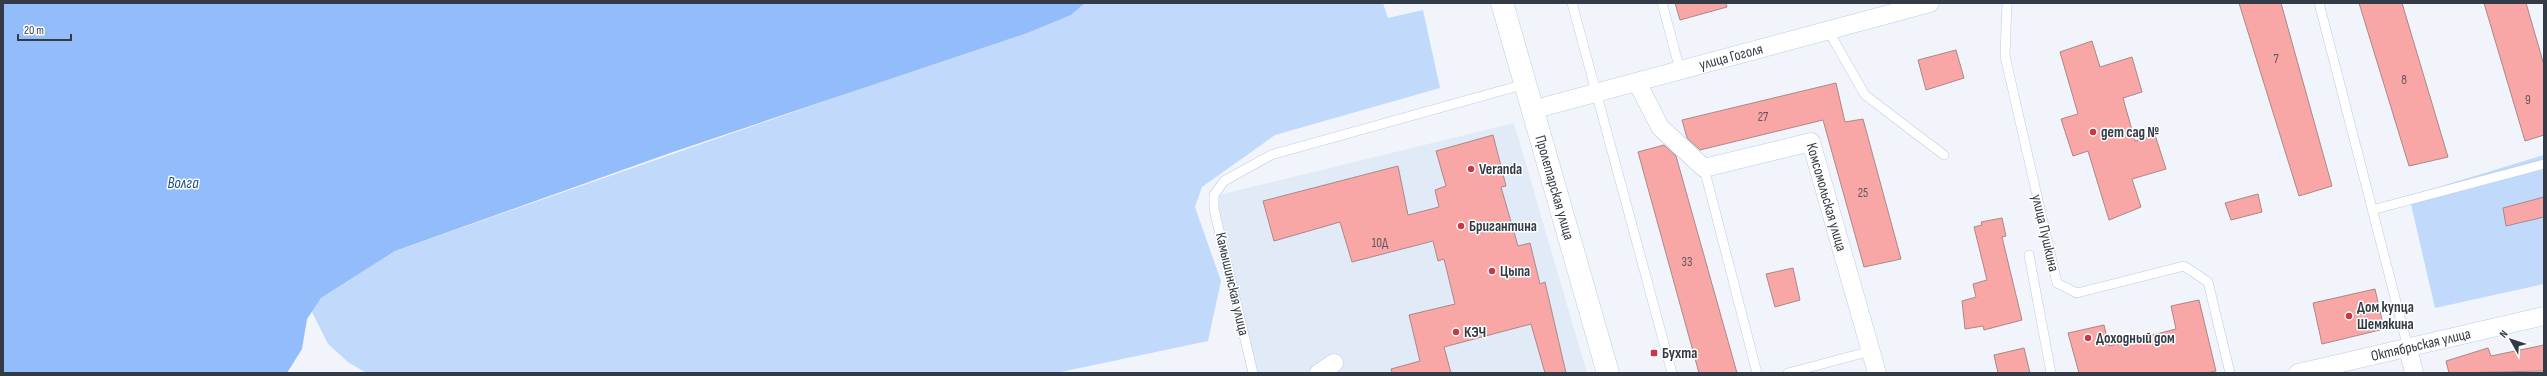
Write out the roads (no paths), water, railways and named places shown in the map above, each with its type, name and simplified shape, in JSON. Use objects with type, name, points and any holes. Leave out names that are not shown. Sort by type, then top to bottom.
[{"type":"main road","name":"Пролетарская улица","points":[[1502,3],[1608,373]]},
{"type":"street","name":"улица Гоголя","points":[[1532,110],[1930,3]]},
{"type":"street","points":[[1637,82],[1660,127],[1704,168]]},
{"type":"street","name":"Комсомольская улица","points":[[1704,168],[1811,142],[1877,373]]},
{"type":"street","name":"Октябрьская улица","points":[[2298,373],[2544,316]]},
{"type":"street","points":[[2408,348],[2414,373]]},
{"type":"street","points":[[1319,373],[1334,363]]},
{"type":"lane","points":[[1572,3],[1595,93],[1672,373]]},
{"type":"lane","points":[[1662,3],[1680,70]]},
{"type":"lane","name":"улица Пушкина","points":[[2007,3],[2005,56],[2057,283],[2077,293],[2184,266],[2208,282],[2230,373]]},
{"type":"lane","points":[[2319,3],[2408,348]]},
{"type":"lane","points":[[1828,30],[1865,95],[1944,155]]},
{"type":"lane","name":"Камышинская улица","points":[[1253,373],[1214,209],[1214,195],[1221,185],[1232,176],[1271,155],[1525,84]]},
{"type":"lane","points":[[2372,210],[2544,164]]},
{"type":"lane","points":[[1704,168],[1757,373]]},
{"type":"lane","points":[[2028,254],[2051,373]]},
{"type":"lane","points":[[1788,373],[1871,351]]},
{"type":"water","name":"Волга","points":[[3,3],[1085,3],[1071,15],[1027,33],[673,152],[395,251],[321,298],[307,319],[302,349],[287,373],[3,373]]},
{"type":"place","name":"дет сад №","points":[[2093,132]]},
{"type":"place","name":"Veranda","points":[[1471,169]]},
{"type":"place","name":"Бригантина","points":[[1461,226]]},
{"type":"place","name":"Цыпа","points":[[1492,271]]},
{"type":"place","name":"Дом купца Шемякина","points":[[2349,316]]},
{"type":"place","name":"КЭЧ","points":[[1456,332]]},
{"type":"place","name":"Доходный дом","points":[[2088,338]]},
{"type":"place","name":"Бухта","points":[[1654,353]]}]
